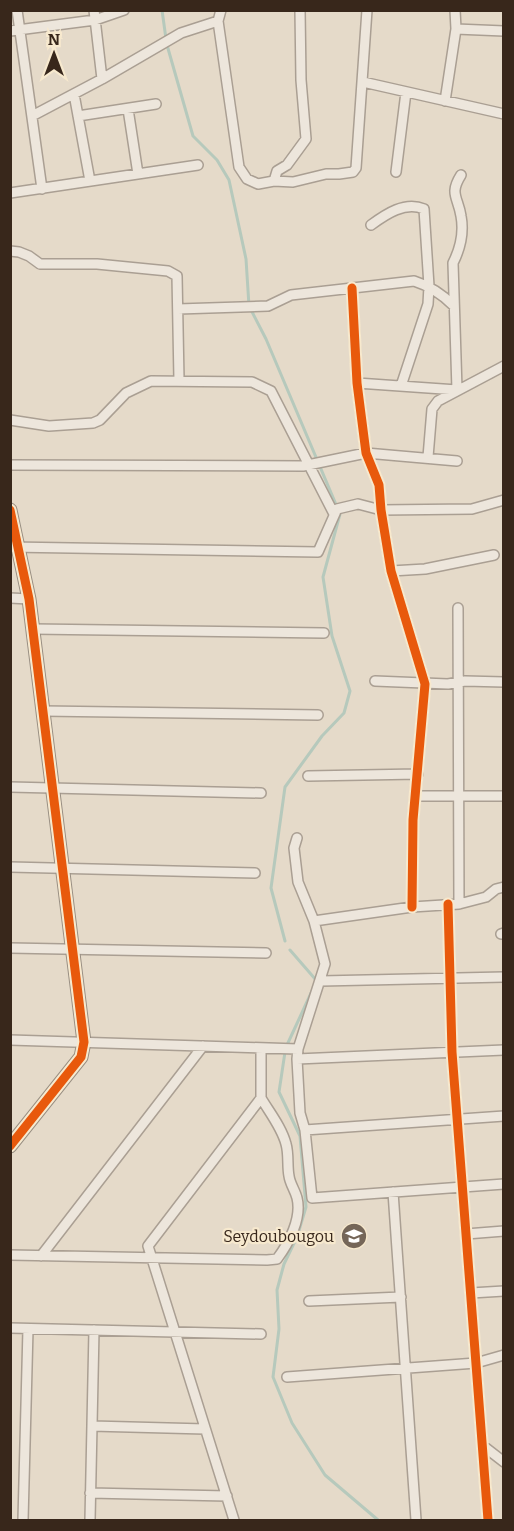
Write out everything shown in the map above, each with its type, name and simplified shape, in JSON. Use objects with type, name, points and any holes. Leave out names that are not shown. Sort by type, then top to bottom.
[{"type":"street","points":[[17,10],[15,30],[32,116],[42,189]]},
{"type":"street","points":[[15,30],[124,10]]},
{"type":"street","points":[[274,181],[277,171],[287,165],[306,140],[301,80],[300,10]]},
{"type":"street","points":[[32,116],[181,33],[219,16],[239,167],[247,179],[258,184],[274,181],[293,182],[326,174],[353,172],[357,160],[367,15],[359,10]]},
{"type":"street","points":[[446,100],[456,29],[455,10]]},
{"type":"street","points":[[94,15],[102,79]]},
{"type":"street","points":[[456,29],[504,31]]},
{"type":"street","points":[[363,82],[504,114]]},
{"type":"street","points":[[396,172],[406,92]]},
{"type":"street","points":[[74,94],[90,181]]},
{"type":"street","points":[[78,116],[156,104]]},
{"type":"street","points":[[128,109],[138,174]]},
{"type":"street","points":[[10,194],[198,165]]},
{"type":"street","points":[[457,390],[453,263],[460,249],[462,230],[461,216],[454,195],[455,185],[461,175]]},
{"type":"street","points":[[371,225],[393,210],[404,207],[424,209],[428,304],[401,386]]},
{"type":"street","points":[[10,251],[29,256],[40,264],[97,264],[168,271],[177,276],[179,380]]},
{"type":"street","points":[[178,309],[268,306],[291,295],[414,281],[429,286],[454,306]]},
{"type":"street","points":[[352,288],[357,383],[366,453],[377,477],[391,571],[425,684],[413,820],[412,907]]},
{"type":"street","points":[[428,458],[432,409],[438,401],[504,366]]},
{"type":"street","points":[[10,420],[49,426],[93,423],[100,420],[126,393],[152,381],[252,382],[271,391],[334,514]]},
{"type":"street","points":[[357,383],[457,390]]},
{"type":"street","points":[[10,465],[308,465],[366,453],[457,462]]},
{"type":"street","points":[[15,547],[318,552],[336,509],[358,504],[381,510],[472,509],[504,500]]},
{"type":"street","points":[[10,510],[15,547],[29,598],[84,1042],[81,1057],[17,1131],[10,1146]]},
{"type":"street","points":[[391,571],[425,569],[494,555]]},
{"type":"street","points":[[10,598],[29,598]]},
{"type":"street","points":[[458,608],[459,904]]},
{"type":"street","points":[[33,629],[324,633]]},
{"type":"street","points":[[375,681],[425,684],[504,682]]},
{"type":"street","points":[[43,711],[318,715]]},
{"type":"street","points":[[308,776],[418,774]]},
{"type":"street","points":[[10,787],[261,793]]},
{"type":"street","points":[[416,796],[504,796]]},
{"type":"street","points":[[297,838],[294,848],[297,874],[314,921],[325,964],[298,1049],[297,1059],[300,1113],[305,1130],[312,1198],[504,1184]]},
{"type":"street","points":[[10,867],[255,873]]},
{"type":"street","points":[[314,921],[412,907],[459,904],[486,897],[496,889],[504,887]]},
{"type":"street","points":[[448,904],[452,1052],[488,1521]]},
{"type":"street","points":[[10,948],[266,953]]},
{"type":"street","points":[[321,981],[504,977]]},
{"type":"street","points":[[10,1040],[298,1049]]},
{"type":"street","points":[[41,1256],[203,1046]]},
{"type":"street","points":[[10,1255],[152,1259],[277,1259],[286,1247],[296,1220],[297,1197],[288,1174],[287,1146],[283,1135],[261,1098],[261,1048]]},
{"type":"street","points":[[297,1059],[504,1050]]},
{"type":"street","points":[[234,1521],[148,1246],[261,1098]]},
{"type":"street","points":[[305,1130],[504,1116]]},
{"type":"street","points":[[393,1192],[416,1521]]},
{"type":"street","points":[[466,1234],[504,1231]]},
{"type":"street","points":[[471,1293],[504,1291]]},
{"type":"street","points":[[309,1301],[400,1297]]},
{"type":"street","points":[[10,1328],[261,1334]]},
{"type":"street","points":[[23,1521],[28,1329]]},
{"type":"street","points":[[90,1521],[94,1330]]},
{"type":"street","points":[[287,1377],[476,1363],[504,1354]]},
{"type":"street","points":[[92,1426],[205,1429]]},
{"type":"street","points":[[482,1445],[504,1462]]},
{"type":"street","points":[[90,1493],[226,1496]]},
{"type":"waterway","points":[[162,10],[166,39]]},
{"type":"waterway","points":[[167,45],[193,136],[217,160],[229,180],[246,259],[249,306],[266,339],[340,514],[323,577],[332,636],[350,691],[344,713],[322,736],[285,787],[271,888],[285,941]]},
{"type":"waterway","points":[[290,950],[316,980]]},
{"type":"waterway","points":[[287,1045],[312,991]]},
{"type":"waterway","points":[[285,1052],[279,1092],[300,1136],[306,1207],[297,1237],[284,1264],[277,1290],[279,1329],[273,1377],[292,1423],[325,1475],[378,1520]]},
{"type":"cycle path","points":[[352,288],[357,383],[366,453],[379,485],[391,571],[425,684],[413,820],[412,907]]},
{"type":"cycle path","points":[[10,510],[29,599],[84,1042],[81,1057],[10,1146]]},
{"type":"cycle path","points":[[448,904],[452,1052],[488,1520]]},
{"type":"place","name":"Seydoubougou","points":[[354,1236]]}]
